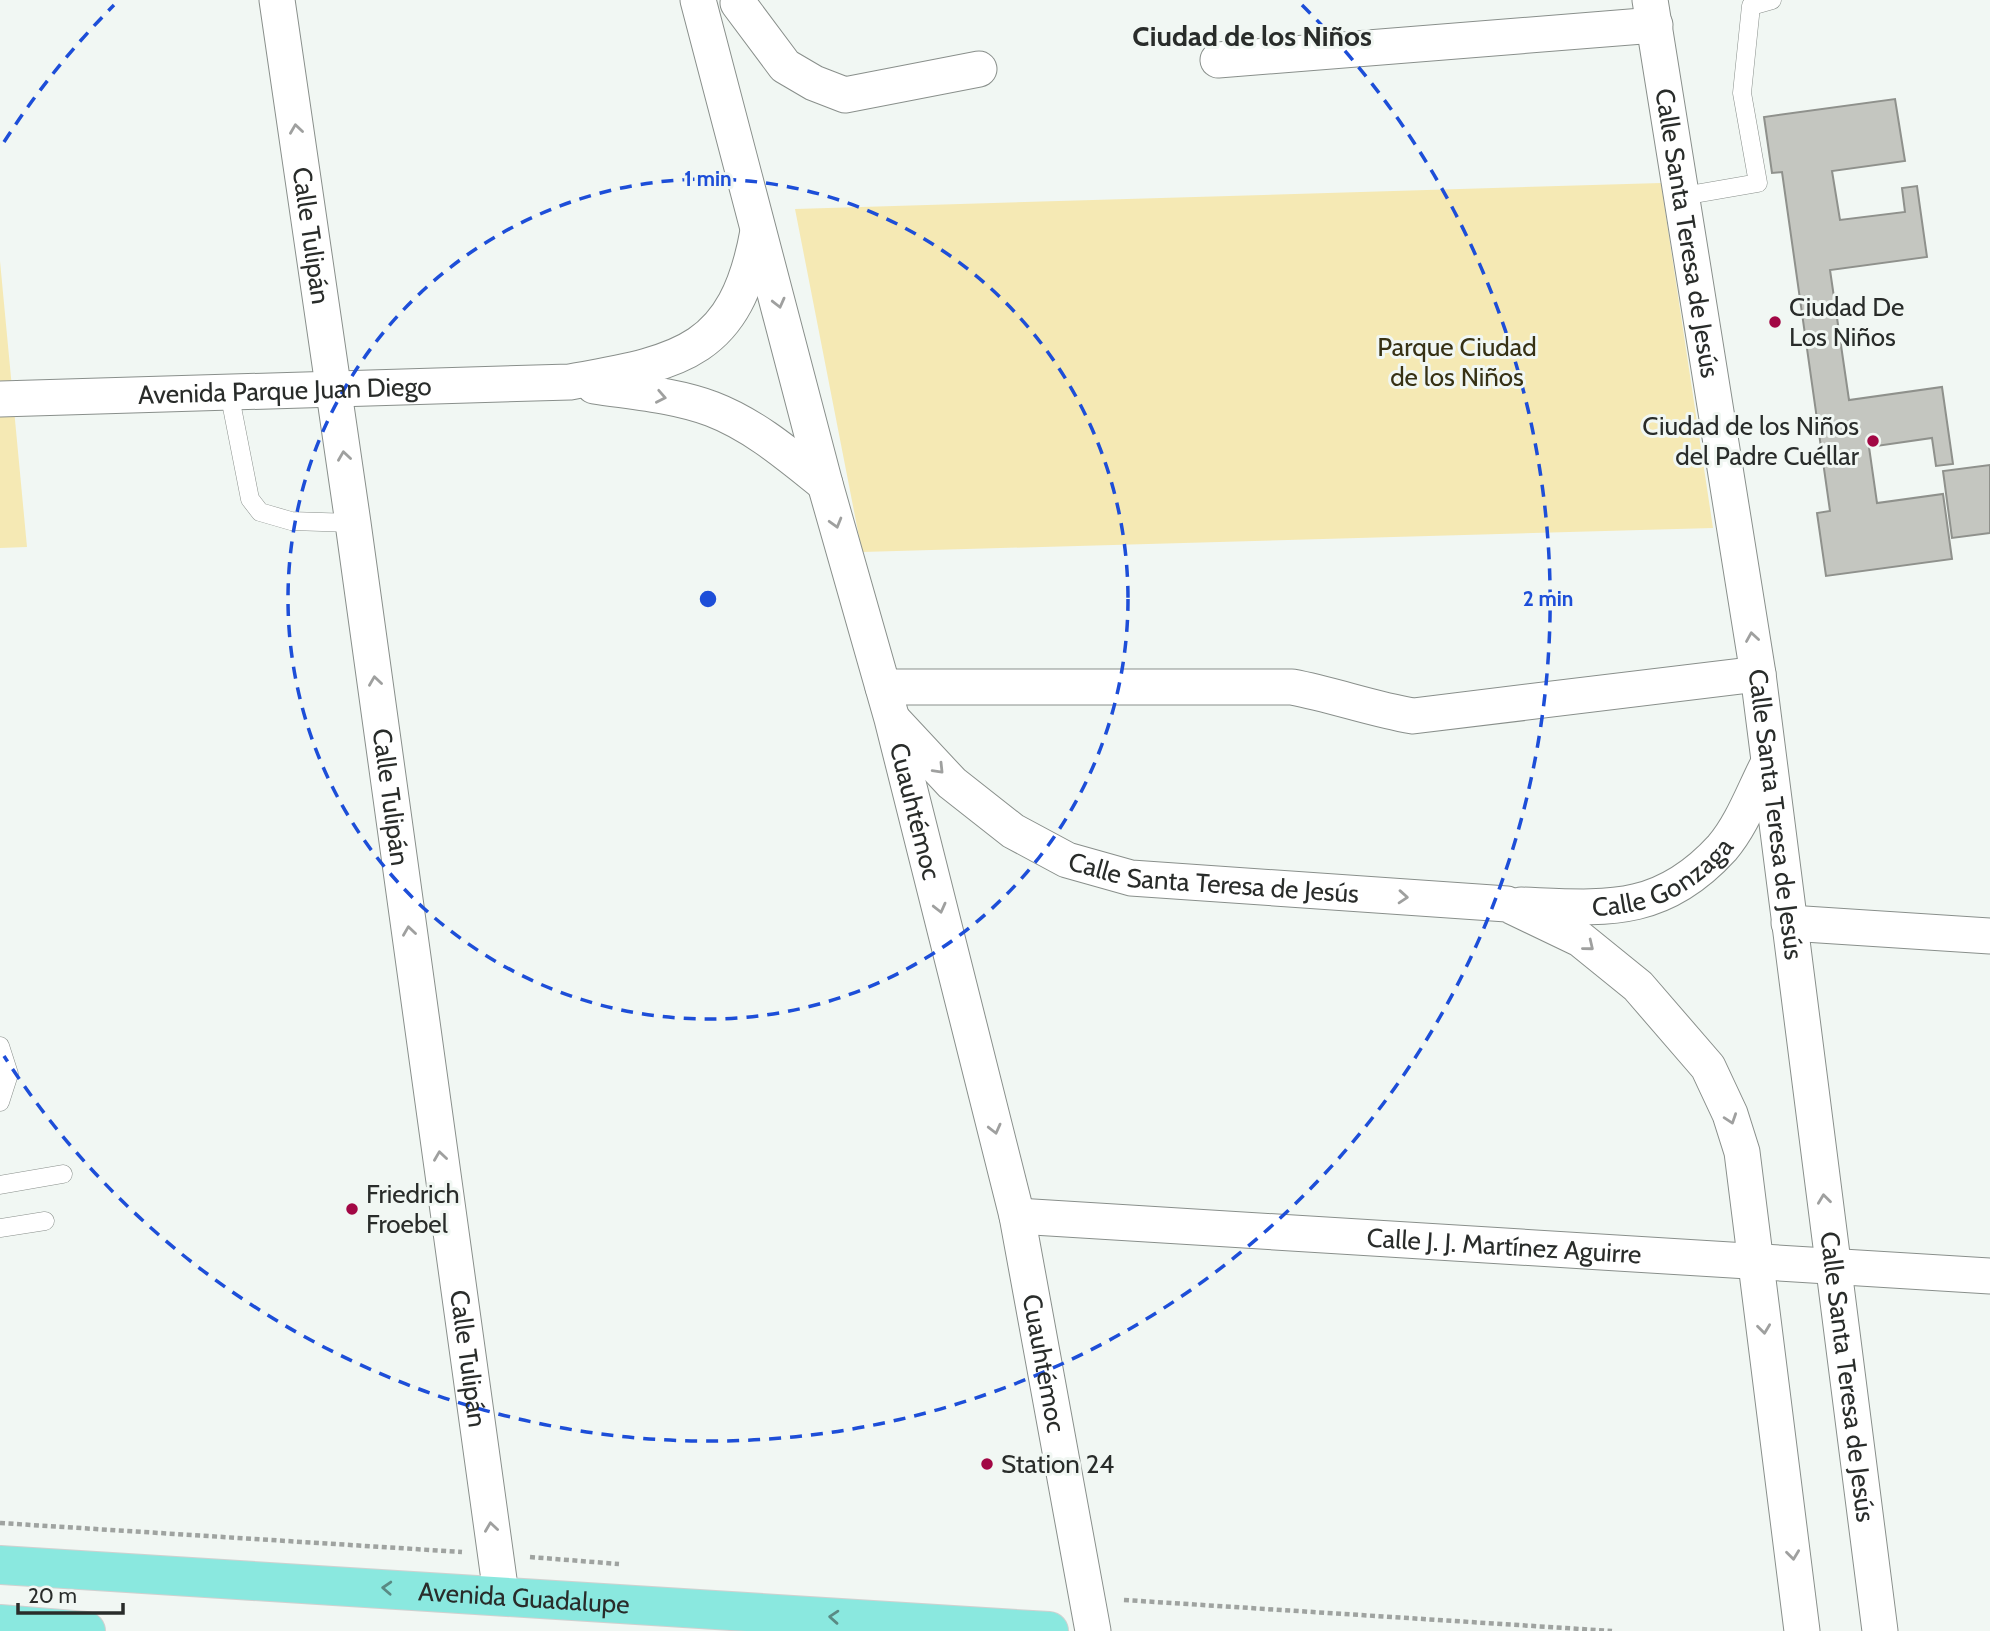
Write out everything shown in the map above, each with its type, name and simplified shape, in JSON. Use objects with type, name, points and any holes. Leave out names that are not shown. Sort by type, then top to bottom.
[{"type":"main road","name":"Avenida Guadalupe","points":[[0,1565],[501,1594],[1049,1631]]},
{"type":"main road","points":[[0,1625],[86,1631]]},
{"type":"street","name":"Calle Tulipán","points":[[276,0],[353,523],[501,1594]]},
{"type":"street","name":"Cuauhtémoc","points":[[698,0],[759,224],[825,484],[888,703],[1017,1216],[1093,1631]]},
{"type":"street","points":[[730,116],[732,28],[738,1]]},
{"type":"street","points":[[738,1],[785,66],[814,83],[845,95],[979,69]]},
{"type":"street","points":[[1217,60],[1653,13]]},
{"type":"street","name":"Calle Santa Teresa de Jesús","points":[[1653,13],[1758,674],[1880,1631]]},
{"type":"street","name":"Avenida Parque Juan Diego","points":[[0,398],[570,382],[646,368],[704,342],[729,313],[751,267],[759,224]]},
{"type":"street","name":"Avenida Parque Juan Diego","points":[[570,382],[666,397],[711,408],[774,443],[825,484]]},
{"type":"street","points":[[888,703],[1292,687],[1334,694],[1370,709],[1413,716],[1758,674]]},
{"type":"street","name":"Calle Santa Teresa de Jesús","points":[[888,703],[953,783],[1013,831],[1067,860],[1131,878],[1507,904],[1580,939],[1638,986],[1708,1067],[1730,1114],[1742,1152],[1802,1631]]},
{"type":"street","name":"Calle Gonzaga","points":[[1507,904],[1597,908],[1642,902],[1661,895],[1723,848],[1768,764]]},
{"type":"street","points":[[1789,923],[1990,936]]},
{"type":"street","name":"Calle J. J. Martínez Aguirre","points":[[1017,1216],[1990,1276]]},
{"type":"lane","points":[[1683,196],[1758,183],[1742,93],[1751,6],[1772,0]]},
{"type":"lane","points":[[229,393],[250,499],[260,512],[291,521],[353,523]]},
{"type":"lane","points":[[0,1046],[9,1074],[0,1102]]},
{"type":"lane","points":[[0,1185],[64,1174]]},
{"type":"lane","points":[[0,1228],[45,1221]]},
{"type":"green space","name":"Parque Ciudad de los Niños","points":[[1661,183],[1713,528],[862,552],[795,209]]},
{"type":"green space","points":[[0,261],[27,547],[0,548]]},
{"type":"building","points":[[1895,99],[1905,161],[1832,171],[1840,220],[1905,212],[1902,188],[1917,186],[1927,257],[1830,270],[1849,400],[1942,387],[1953,464],[1936,466],[1932,438],[1869,447],[1877,503],[1943,494],[1952,559],[1826,576],[1817,513],[1830,511],[1782,172],[1772,173],[1764,117]]},
{"type":"building","points":[[1990,465],[1990,533],[1952,538],[1943,471]]},
{"type":"place","name":"Ciudad De Los Niños","points":[[1775,322]]},
{"type":"place","name":"Ciudad de los Niños del Padre Cuéllar","points":[[1873,441]]},
{"type":"place","name":"Friedrich Froebel","points":[[352,1209]]},
{"type":"place","name":"Station 24","points":[[987,1464]]},
{"type":"district","name":"Ciudad de los Niños","points":[[1252,36]]}]
